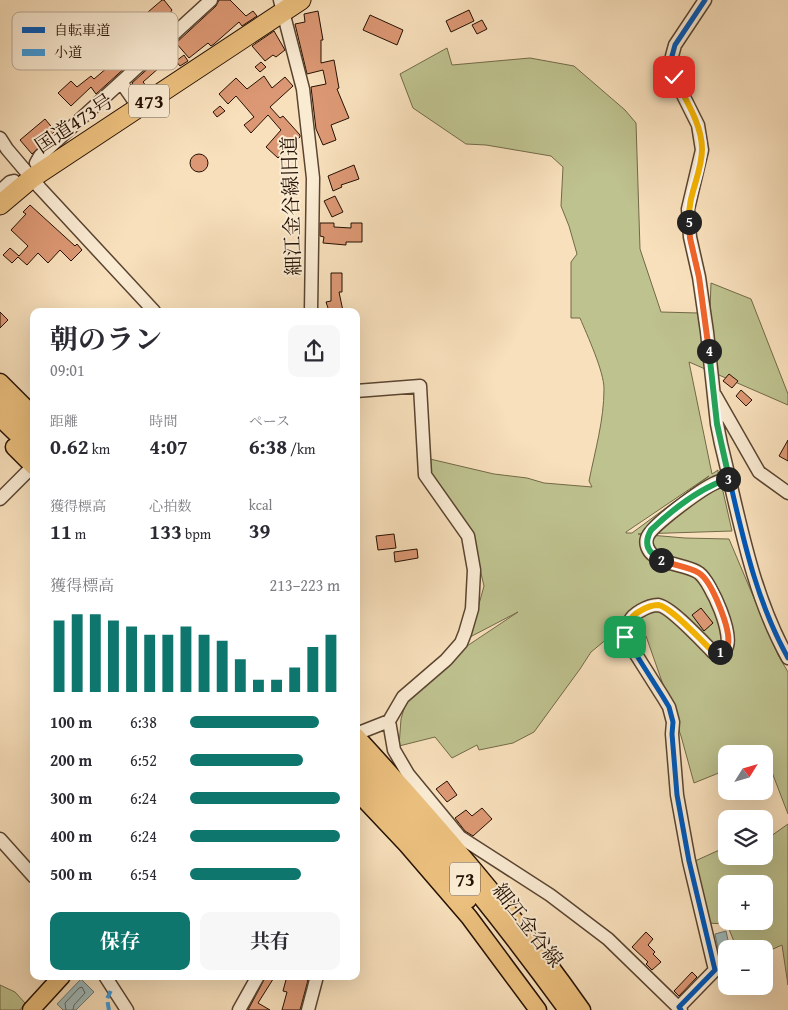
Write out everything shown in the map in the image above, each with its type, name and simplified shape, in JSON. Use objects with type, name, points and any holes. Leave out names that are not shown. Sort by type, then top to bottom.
[{"type":"highway","name":"国道473号","points":[[0,205],[27,174],[138,108],[281,6],[301,0]]},
{"type":"main road","points":[[0,382],[30,412]]},
{"type":"main road","points":[[0,400],[30,429]]},
{"type":"main road","points":[[0,418],[30,448]]},
{"type":"main road","points":[[0,434],[30,463]]},
{"type":"main road","points":[[360,740],[468,864],[542,956],[582,1010]]},
{"type":"main road","name":"細江金谷線","points":[[360,758],[463,876],[504,926],[567,1010]]},
{"type":"main road","name":"細江金谷線","points":[[360,777],[441,867],[503,943],[553,1010]]},
{"type":"main road","name":"73","points":[[360,795],[469,917],[538,1010]]},
{"type":"main road","points":[[31,1010],[58,980]]},
{"type":"street","points":[[178,30],[211,0]]},
{"type":"street","points":[[705,0],[675,45],[672,56],[674,77],[698,125],[702,150],[688,209],[690,238],[699,277],[717,424],[729,478],[761,600],[788,658]]},
{"type":"street","name":"細江金谷線旧道","points":[[281,6],[303,89],[313,178],[312,308]]},
{"type":"street","points":[[0,191],[10,182],[27,174],[40,156],[134,70]]},
{"type":"street","points":[[121,82],[138,108]]},
{"type":"street","points":[[0,138],[27,174],[151,308]]},
{"type":"street","points":[[360,391],[420,386],[425,475],[468,536],[474,570],[472,609],[461,643],[446,660],[403,697],[389,721],[360,733]]},
{"type":"street","points":[[714,393],[759,472],[788,493]]},
{"type":"street","points":[[0,499],[30,469]]},
{"type":"street","points":[[389,721],[394,750],[408,774],[460,837],[550,895],[608,939],[680,1008],[715,970],[689,861],[677,795],[672,734],[673,722],[669,707],[625,637],[626,628],[631,617],[648,607],[659,605],[670,611],[714,653],[725,650],[728,645],[728,634],[719,605],[708,583],[699,573],[653,556],[647,546],[647,538],[657,525],[697,494],[714,483],[729,478]]},
{"type":"street","points":[[0,839],[30,873]]},
{"type":"street","points":[[108,980],[127,1010]]},
{"type":"street","points":[[239,1010],[256,980]]},
{"type":"street","points":[[308,1010],[316,980]]},
{"type":"green space","points":[[447,48],[452,65],[530,58],[574,66],[625,110],[636,123],[640,249],[661,312],[698,313],[710,310],[711,283],[751,299],[788,394],[788,405],[689,362],[712,474],[718,470],[718,479],[722,487],[732,531],[638,534],[729,539],[778,655],[788,672],[788,814],[773,775],[773,745],[718,745],[718,773],[694,783],[681,736],[646,636],[619,629],[591,652],[534,732],[513,743],[479,750],[477,745],[452,758],[435,737],[399,746],[401,719],[406,702],[422,685],[467,646],[518,612],[470,637],[484,586],[473,540],[432,477],[430,459],[544,483],[592,487],[589,481],[604,401],[603,381],[591,343],[580,318],[571,318],[571,262],[577,254],[561,206],[563,167],[551,156],[486,145],[466,144],[413,108],[400,74]],"holes":[[[709,476],[632,533],[626,532]]]},
{"type":"green space","points":[[788,824],[788,985],[782,945],[773,949],[773,940],[733,940],[729,930],[773,930],[773,875],[718,875],[718,924],[707,923],[695,861],[718,851],[718,865],[773,865],[773,835]]},
{"type":"green space","points":[[0,985],[15,992],[25,1003],[20,1010],[0,1010]]},
{"type":"water","points":[[726,931],[728,940],[718,940],[718,948],[715,934]]},
{"type":"water","points":[[80,980],[94,992],[76,1010],[63,1010],[57,1004]]},
{"type":"building","points":[[162,0],[172,10],[171,12],[148,12]]},
{"type":"building","points":[[219,0],[230,0],[246,16],[253,11],[257,16],[242,26],[239,22],[214,44],[211,46],[208,43],[189,58],[178,45],[178,41],[216,6]]},
{"type":"building","points":[[469,10],[474,21],[451,32],[446,21]]},
{"type":"building","points":[[318,11],[323,40],[321,40],[321,63],[334,60],[339,88],[337,89],[349,118],[331,125],[336,140],[323,145],[316,129],[311,87],[326,84],[323,70],[307,74],[295,24],[305,22],[304,14]]},
{"type":"building","points":[[370,15],[403,30],[397,45],[363,30]]},
{"type":"building","points":[[482,20],[487,29],[477,34],[472,25]]},
{"type":"building","points":[[274,31],[285,50],[276,57],[273,55],[265,61],[252,46]]},
{"type":"building","points":[[184,55],[188,61],[180,66],[178,60]]},
{"type":"building","points":[[261,62],[266,67],[260,72],[255,67]]},
{"type":"building","points":[[104,70],[123,70],[96,94],[91,87],[71,106],[58,93],[71,81],[77,87],[91,76],[94,79]]},
{"type":"building","points":[[146,70],[157,70],[143,82],[148,88],[139,94],[132,83]]},
{"type":"building","points":[[264,76],[272,88],[285,77],[293,86],[270,107],[280,118],[283,116],[300,135],[278,158],[266,147],[281,130],[268,115],[251,133],[244,125],[254,117],[236,96],[228,104],[219,94],[236,78],[247,89]]},
{"type":"building","points":[[220,106],[225,111],[217,117],[213,112]]},
{"type":"building","points":[[45,119],[55,131],[32,154],[20,140]]},
{"type":"building","points":[[199,154],[205,157],[208,163],[205,169],[199,172],[193,169],[190,163],[193,157]]},
{"type":"building","points":[[354,165],[359,179],[341,185],[342,187],[333,191],[328,176]]},
{"type":"building","points":[[335,196],[343,212],[332,217],[324,201]]},
{"type":"building","points":[[30,205],[75,246],[77,244],[82,250],[71,261],[60,250],[48,263],[38,253],[27,265],[18,257],[12,263],[3,255],[10,248],[19,256],[28,246],[11,230],[26,214],[23,212]]},
{"type":"building","points":[[320,223],[334,223],[334,227],[351,228],[351,223],[362,223],[362,242],[346,242],[346,245],[323,243],[324,237],[320,236]]},
{"type":"building","points":[[331,273],[342,273],[342,292],[339,292],[342,308],[328,308],[326,302],[331,301]]},
{"type":"building","points":[[0,312],[8,320],[0,328]]},
{"type":"building","points":[[729,374],[738,381],[732,388],[723,381]]},
{"type":"building","points":[[741,390],[752,400],[746,406],[736,396]]},
{"type":"building","points":[[788,440],[788,461],[779,456]]},
{"type":"building","points":[[394,534],[396,548],[378,550],[376,536]]},
{"type":"building","points":[[417,549],[418,558],[395,562],[394,552]]},
{"type":"building","points":[[701,608],[713,623],[704,631],[692,615]]},
{"type":"building","points":[[447,781],[457,795],[447,802],[436,789]]},
{"type":"building","points":[[482,808],[492,819],[473,836],[465,831],[455,818],[466,810],[472,816]]},
{"type":"building","points":[[646,932],[653,939],[648,945],[661,962],[652,970],[646,964],[648,962],[632,947]]},
{"type":"building","points":[[692,972],[697,977],[679,996],[674,991]]},
{"type":"building","points":[[264,980],[272,980],[258,1003],[270,1010],[248,1010]]},
{"type":"building","points":[[286,980],[308,980],[300,1010],[282,1010],[287,992],[283,991]]},
{"type":"marked path","points":[[109,1010],[107,999],[112,988]]},
{"type":"cycle path","points":[[705,0],[675,45],[672,56],[674,77],[698,125],[702,150],[688,209],[690,237],[699,277],[707,332],[717,424],[740,526],[764,607],[788,658]]},
{"type":"cycle path","points":[[681,1010],[679,1007],[715,970],[689,861],[677,795],[672,734],[673,722],[669,707],[625,637],[633,616],[646,608],[658,605],[678,618],[714,653],[725,650],[728,644],[725,623],[721,610],[704,578],[695,570],[670,563],[653,555],[646,543],[650,532],[677,508],[708,487],[729,478]]},
{"type":"route","points":[[625,637],[626,628],[631,617],[648,607],[659,605],[670,611],[714,653],[722,652],[728,645],[728,634],[719,605],[708,583],[699,573],[653,556],[647,546],[647,538],[651,530],[657,525],[697,494],[714,483],[729,478],[717,424],[707,332],[699,277],[690,238],[688,209],[702,150],[698,125],[674,77]]}]
